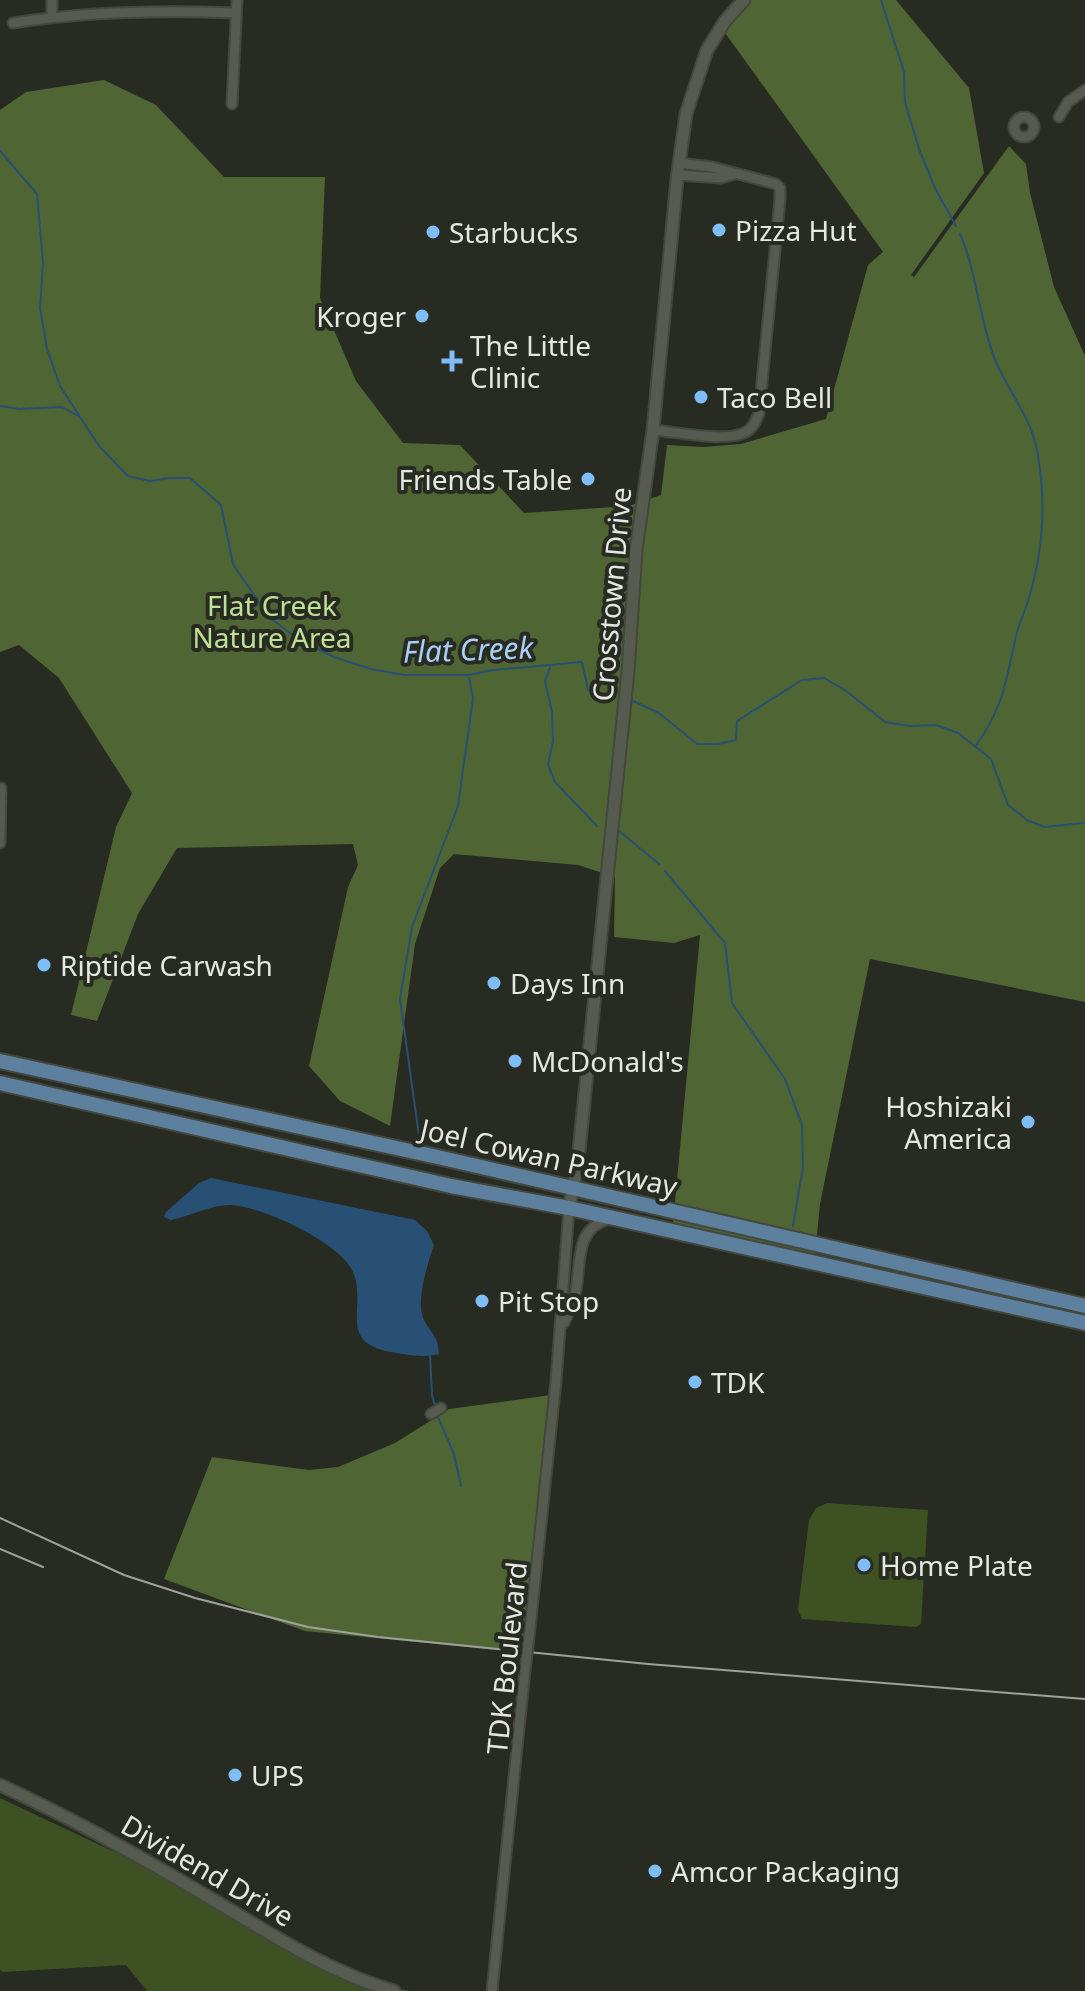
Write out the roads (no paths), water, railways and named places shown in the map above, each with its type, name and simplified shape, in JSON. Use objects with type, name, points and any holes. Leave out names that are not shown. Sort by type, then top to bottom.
[{"type":"main road","name":"Joel Cowan Parkway","points":[[0,1061],[1085,1306]]},
{"type":"main road","name":"Joel Cowan Parkway","points":[[0,1083],[451,1186],[569,1208],[1085,1323]]},
{"type":"street","points":[[52,0],[52,16]]},
{"type":"street","points":[[232,104],[237,0]]},
{"type":"street","name":"Crosstown Drive","points":[[569,1208],[626,694],[636,550],[653,430],[678,169],[686,114],[707,50],[744,0]]},
{"type":"street","points":[[13,23],[52,16],[151,10],[236,13]]},
{"type":"street","points":[[1059,117],[1068,102],[1085,90]]},
{"type":"street","points":[[653,430],[732,437],[747,433],[759,413],[780,188],[737,173],[678,169]]},
{"type":"street","points":[[0,843],[1,788]]},
{"type":"street","name":"TDK Boulevard","points":[[492,1991],[560,1329],[569,1208]]},
{"type":"street","name":"TDK Boulevard","points":[[560,1329],[574,1301],[583,1239],[589,1229],[613,1218]]},
{"type":"street","points":[[431,1414],[441,1408]]},
{"type":"street","name":"Dividend Drive","points":[[0,1785],[100,1835],[303,1953],[354,1979],[394,1991]]},
{"type":"water","points":[[211,1178],[415,1220],[427,1231],[434,1245],[423,1282],[421,1303],[424,1320],[436,1339],[439,1354],[421,1356],[391,1352],[364,1340],[357,1320],[356,1283],[352,1270],[331,1248],[297,1227],[260,1212],[230,1205],[171,1220],[164,1217],[199,1183]]},
{"type":"waterway","points":[[881,0],[904,72],[905,102],[919,149],[936,190],[956,226]]},
{"type":"waterway","name":"Flat Creek","points":[[0,151],[37,194],[43,263],[40,308],[47,349],[60,386],[99,446],[128,476],[150,481],[190,478],[221,505],[233,564],[269,617],[298,639],[334,657],[371,669],[404,675],[469,675],[582,662],[588,690],[613,697]]},
{"type":"waterway","points":[[960,234],[971,266],[990,347],[1034,438],[1042,504],[1041,541],[1035,577],[1016,634],[1006,683],[991,721],[975,747]]},
{"type":"waterway","name":"Flat Creek","points":[[0,406],[19,409],[62,407],[80,417]]},
{"type":"waterway","points":[[550,667],[545,681],[552,712],[553,741],[548,765],[555,782],[597,826]]},
{"type":"waterway","points":[[419,1136],[400,999],[412,927],[458,806],[473,698],[469,678]]},
{"type":"waterway","name":"Flat Creek","points":[[631,700],[659,713],[697,744],[718,744],[736,740],[737,721],[802,680],[824,678],[845,690],[885,722],[910,726],[936,725],[958,733],[991,759],[1008,805],[1027,820],[1044,827],[1085,823]]},
{"type":"waterway","points":[[619,831],[659,864]]},
{"type":"waterway","points":[[665,871],[725,943],[732,1003],[785,1079],[802,1125],[803,1167],[793,1226]]},
{"type":"waterway","points":[[430,1356],[436,1409]]},
{"type":"waterway","points":[[437,1415],[454,1454],[461,1486]]},
{"type":"railway","points":[[0,1518],[124,1575],[195,1598],[308,1627],[648,1664],[1085,1699]]},
{"type":"railway","points":[[0,1549],[43,1567]]},
{"type":"place","name":"Pizza Hut","points":[[719,230]]},
{"type":"place","name":"Starbucks","points":[[433,232]]},
{"type":"place","name":"Kroger","points":[[422,316]]},
{"type":"place","name":"The Little Clinic","points":[[452,361]]},
{"type":"place","name":"Taco Bell","points":[[701,397]]},
{"type":"place","name":"Friends Table","points":[[588,479]]},
{"type":"place","name":"Riptide Carwash","points":[[44,965]]},
{"type":"place","name":"Days Inn","points":[[494,983]]},
{"type":"place","name":"McDonald's","points":[[515,1061]]},
{"type":"place","name":"Hoshizaki America","points":[[1028,1122]]},
{"type":"place","name":"Pit Stop","points":[[482,1301]]},
{"type":"place","name":"TDK","points":[[695,1382]]},
{"type":"place","name":"Home Plate","points":[[864,1565]]},
{"type":"place","name":"UPS","points":[[235,1775]]},
{"type":"place","name":"Amcor Packaging","points":[[655,1871]]},
{"type":"park label","name":"Flat Creek Nature Area","points":[[272,621]]}]
